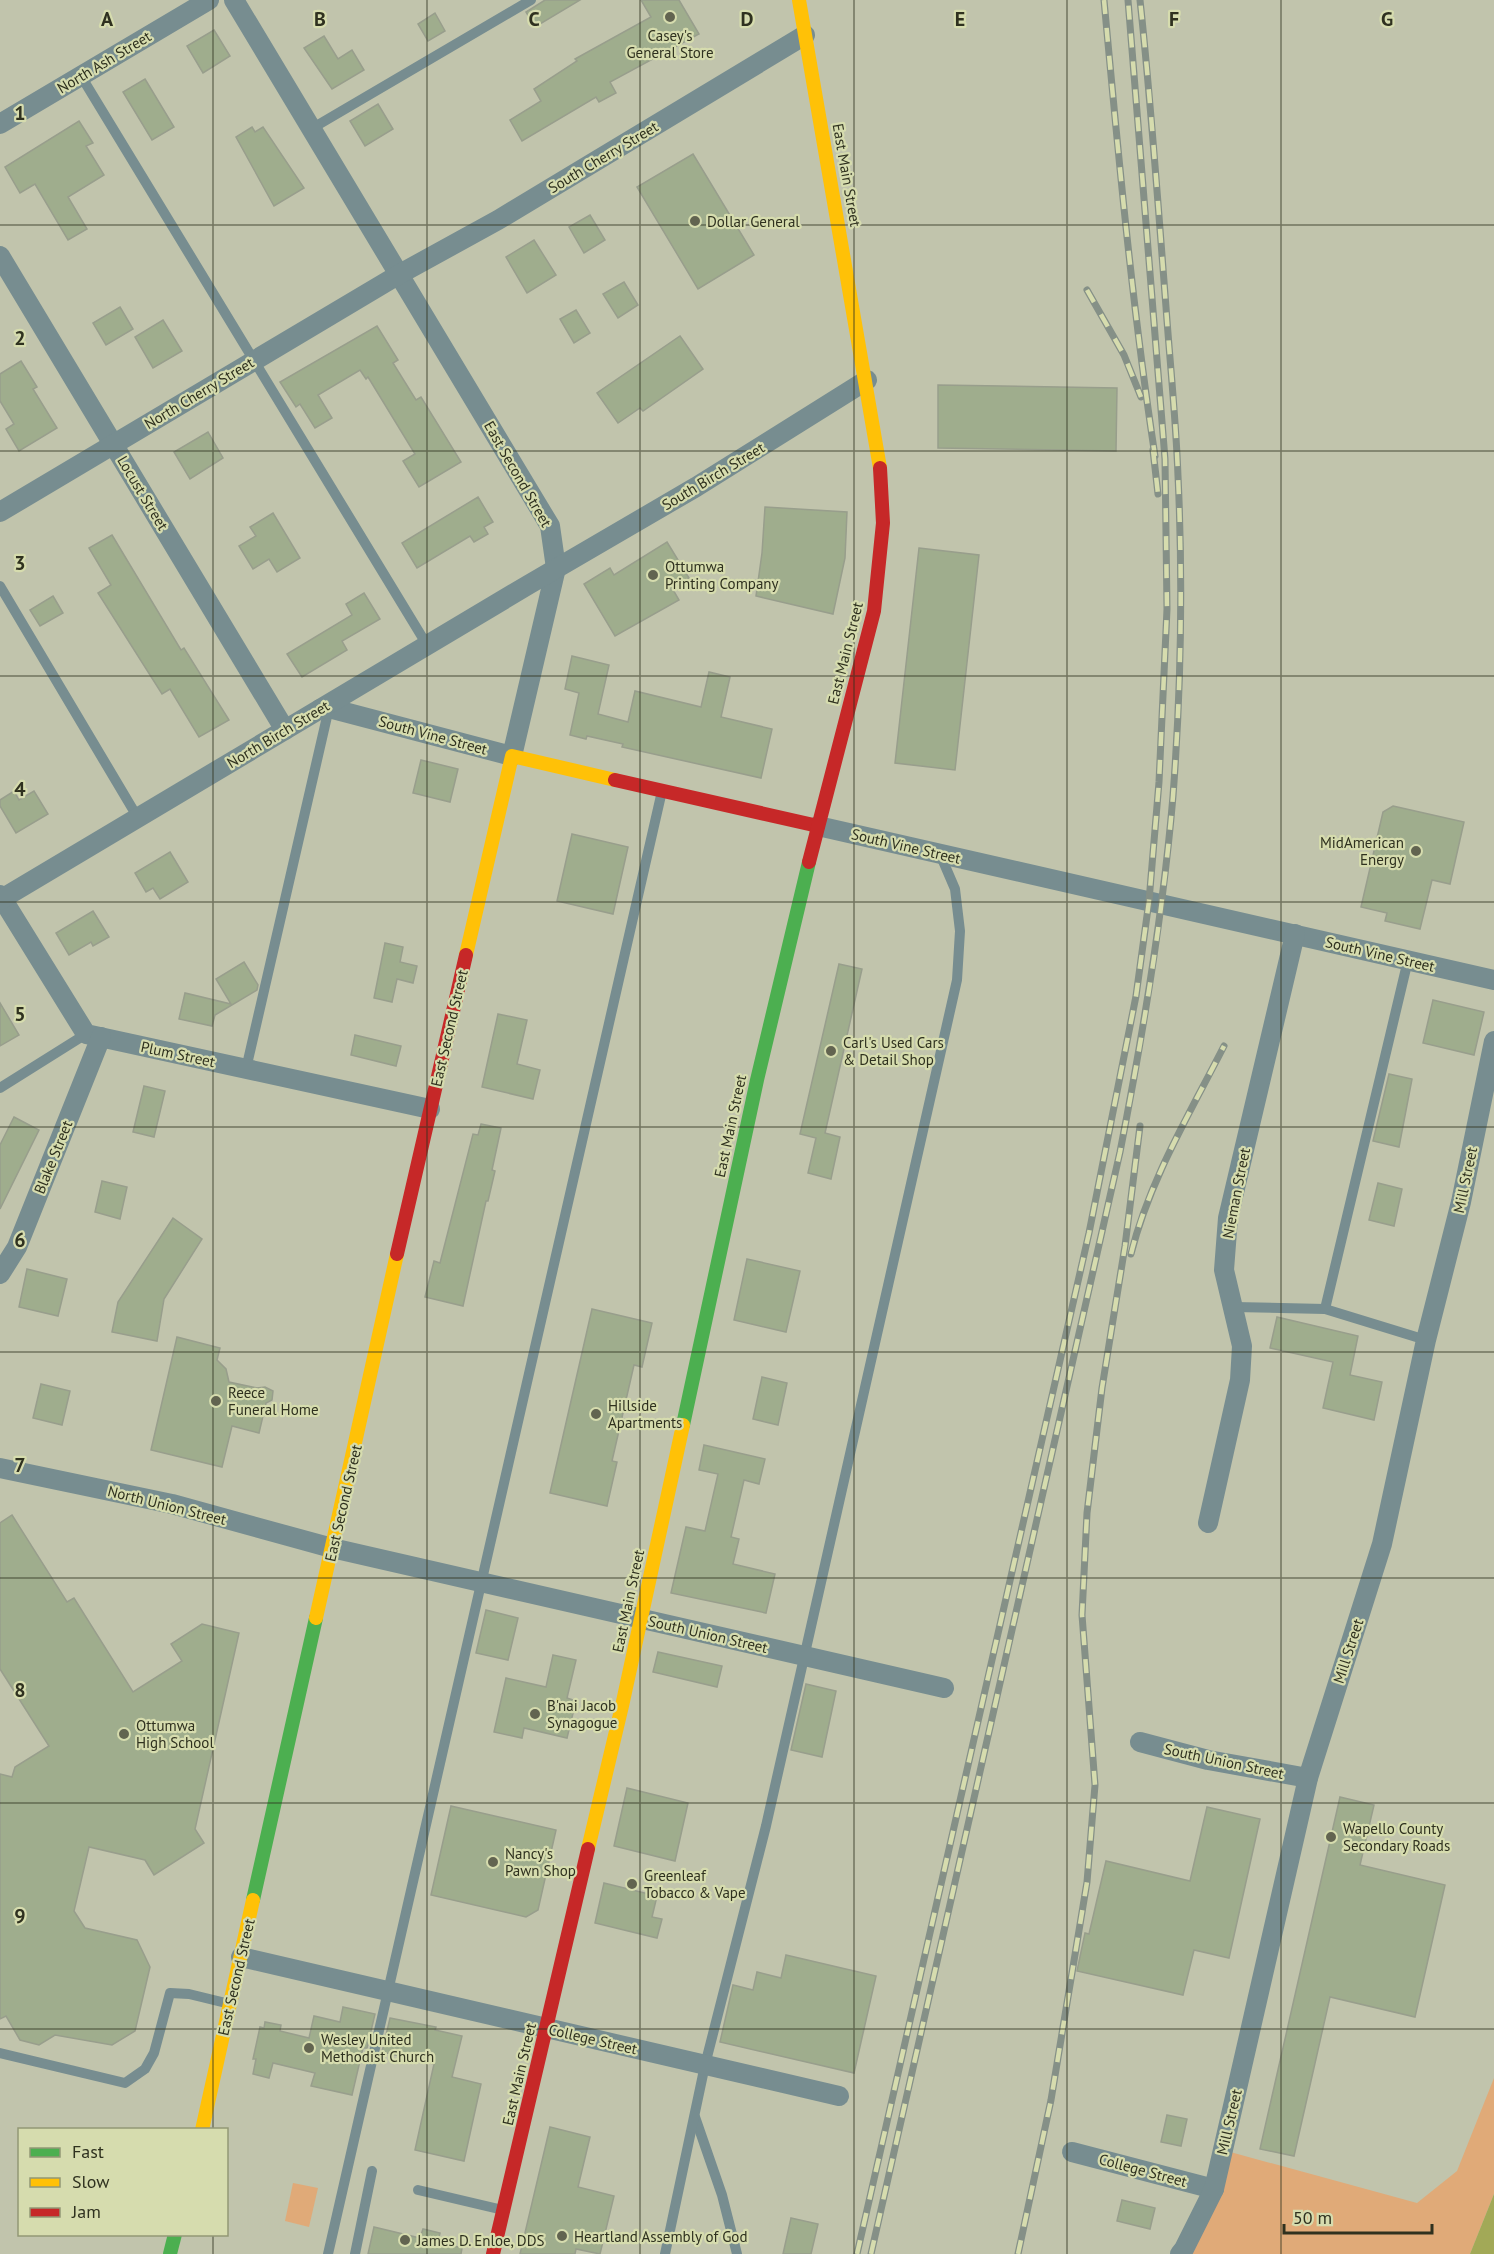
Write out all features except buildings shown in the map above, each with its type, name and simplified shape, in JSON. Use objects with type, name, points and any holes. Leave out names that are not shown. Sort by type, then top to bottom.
[{"type":"main road","name":"East Main Street","points":[[493,2254],[641,1618],[757,1080],[818,826],[874,611],[882,549],[880,459],[799,0]]},
{"type":"main road","name":"South Vine Street","points":[[512,756],[818,826]]},
{"type":"main road","name":"East Second Street","points":[[202,2128],[430,1109],[512,756]]},
{"type":"main road","points":[[170,2254],[175,2236]]},
{"type":"street","name":"North Ash Street","points":[[0,124],[209,0]]},
{"type":"street","name":"East Second Street","points":[[234,0],[550,526],[556,568],[512,756]]},
{"type":"street","name":"South Cherry Street","points":[[398,275],[498,220],[806,35]]},
{"type":"street","name":"Locust Street","points":[[0,256],[285,730]]},
{"type":"street","name":"North Cherry Street","points":[[0,512],[398,275]]},
{"type":"street","name":"South Birch Street","points":[[556,568],[696,487],[867,380]]},
{"type":"street","name":"North Birch Street","points":[[1,898],[324,709],[556,568]]},
{"type":"street","name":"South Vine Street","points":[[324,709],[512,756]]},
{"type":"street","name":"South Vine Street","points":[[818,826],[1494,980]]},
{"type":"street","points":[[1,898],[93,1035]]},
{"type":"street","name":"Nieman Street","points":[[1208,1523],[1240,1380],[1242,1346],[1224,1270],[1228,1218],[1295,934]]},
{"type":"street","name":"Plum Street","points":[[93,1035],[430,1109]]},
{"type":"street","name":"Blake Street","points":[[0,1274],[17,1247],[93,1035]]},
{"type":"street","name":"Mill Street","points":[[1180,2254],[1214,2189],[1308,1778],[1382,1544],[1426,1340],[1461,1202],[1494,1041]]},
{"type":"street","name":"North Union Street","points":[[0,1468],[172,1504],[332,1548]]},
{"type":"street","name":"South Union Street","points":[[332,1548],[944,1688]]},
{"type":"street","name":"South Union Street","points":[[1140,1742],[1208,1760],[1308,1778]]},
{"type":"street","name":"College Street","points":[[241,1957],[839,2096]]},
{"type":"street","name":"College Street","points":[[1072,2152],[1214,2189]]},
{"type":"lane","points":[[311,129],[531,0]]},
{"type":"lane","points":[[81,76],[427,645]]},
{"type":"lane","points":[[0,586],[138,818]]},
{"type":"lane","points":[[246,1069],[324,709]]},
{"type":"lane","points":[[328,2254],[662,790]]},
{"type":"lane","points":[[665,2254],[705,2065],[766,1826],[957,980],[960,931],[955,889],[940,854]]},
{"type":"lane","points":[[1325,1309],[1408,960]]},
{"type":"lane","points":[[0,1088],[93,1035]]},
{"type":"lane","points":[[1234,1307],[1325,1309],[1426,1340]]},
{"type":"lane","points":[[0,2053],[125,2083],[145,2069],[154,2053],[170,1993],[189,1994],[230,2004]]},
{"type":"lane","points":[[694,2115],[722,2195],[736,2246],[736,2254]]},
{"type":"lane","points":[[355,2254],[372,2171]]},
{"type":"lane","points":[[418,2190],[503,2210]]},
{"type":"shaded area","points":[[1494,2078],[1494,2194],[1470,2254],[1180,2254],[1223,2150],[1417,2203],[1457,2171]]},
{"type":"shaded area","points":[[293,2183],[318,2188],[309,2227],[285,2221]]},
{"type":"shaded area","points":[[1494,2194],[1494,2254],[1470,2254]]},
{"type":"railway","points":[[1104,0],[1132,285],[1155,456]]},
{"type":"railway","points":[[857,2254],[1089,1233],[1136,996],[1149,901],[1159,782],[1167,609],[1165,459],[1128,0]]},
{"type":"railway","points":[[871,2254],[1120,1152],[1144,1019],[1164,886],[1178,716],[1180,516],[1151,115],[1140,0]]},
{"type":"railway","points":[[1087,290],[1124,355],[1141,397]]},
{"type":"railway","points":[[1153,450],[1158,494]]},
{"type":"railway","points":[[1131,1254],[1159,1174],[1224,1046]]},
{"type":"railway","points":[[1018,2254],[1051,2100],[1087,1882],[1095,1785],[1082,1615],[1087,1513],[1102,1388],[1125,1246],[1140,1126]]},
{"type":"traffic: fast","points":[[683,1425],[757,1080],[809,862]]},
{"type":"traffic: fast","points":[[253,1900],[316,1618]]},
{"type":"traffic: fast","points":[[170,2254],[174,2236]]},
{"type":"traffic: slow","points":[[799,0],[880,468]]},
{"type":"traffic: slow","points":[[466,955],[512,756],[615,780]]},
{"type":"traffic: slow","points":[[316,1618],[397,1254]]},
{"type":"traffic: slow","points":[[588,1849],[622,1706],[683,1425]]},
{"type":"traffic: slow","points":[[202,2128],[253,1900]]},
{"type":"traffic: jam","points":[[809,862],[874,611],[883,523],[880,468]]},
{"type":"traffic: jam","points":[[615,780],[818,826]]},
{"type":"traffic: jam","points":[[397,1254],[466,955]]},
{"type":"traffic: jam","points":[[493,2254],[588,1849]]},
{"type":"place","name":"Casey's General Store","points":[[670,17]]},
{"type":"place","name":"Dollar General","points":[[695,221]]},
{"type":"place","name":"Ottumwa Printing Company","points":[[653,575]]},
{"type":"place","name":"MidAmerican Energy","points":[[1416,851]]},
{"type":"place","name":"Carl's Used Cars & Detail Shop","points":[[831,1051]]},
{"type":"place","name":"Reece Funeral Home","points":[[216,1401]]},
{"type":"place","name":"Hillside Apartments","points":[[596,1414]]},
{"type":"place","name":"B'nai Jacob Synagogue","points":[[535,1714]]},
{"type":"place","name":"Ottumwa High School","points":[[124,1734]]},
{"type":"place","name":"Wapello County Secondary Roads","points":[[1331,1837]]},
{"type":"place","name":"Nancy's Pawn Shop","points":[[493,1862]]},
{"type":"place","name":"Greenleaf Tobacco & Vape","points":[[632,1884]]},
{"type":"place","name":"Wesley United Methodist Church","points":[[309,2048]]},
{"type":"place","name":"Heartland Assembly of God","points":[[562,2236]]},
{"type":"place","name":"James D. Enloe, DDS","points":[[405,2240]]}]
